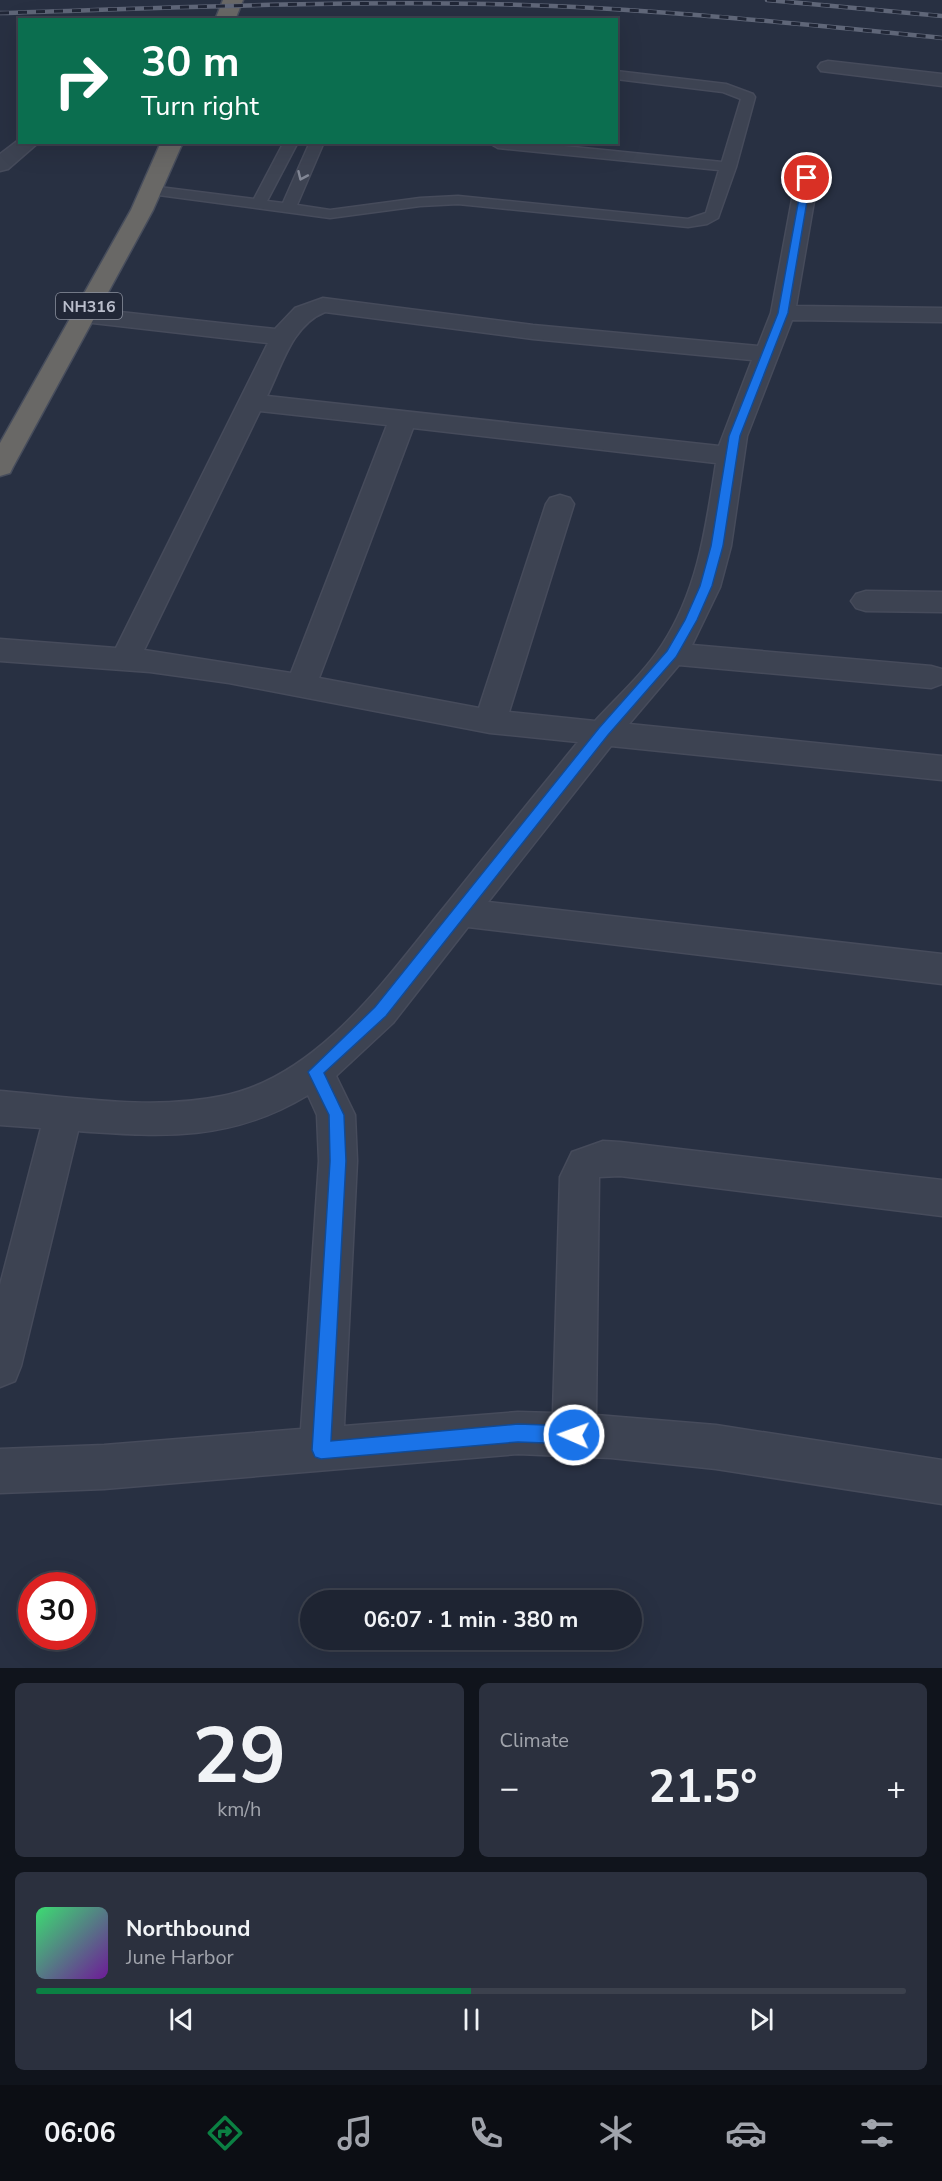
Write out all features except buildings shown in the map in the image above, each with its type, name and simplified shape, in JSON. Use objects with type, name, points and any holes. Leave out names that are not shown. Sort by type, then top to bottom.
[{"type":"highway","points":[[226,18],[233,0]]},
{"type":"highway","name":"NH316","points":[[1,464],[151,190],[171,144]]},
{"type":"street","points":[[828,67],[942,80]]},
{"type":"street","points":[[0,164],[26,144]]},
{"type":"street","points":[[0,1108],[160,1120],[222,1113],[267,1100],[315,1072],[380,1012],[604,732],[672,654],[706,586],[717,546],[734,436],[783,313],[807,178]]},
{"type":"street","points":[[125,659],[284,336],[296,316],[307,310],[323,305],[532,332],[767,354]]},
{"type":"street","points":[[783,313],[942,315]]},
{"type":"street","points":[[84,315],[284,336]]},
{"type":"street","points":[[252,402],[730,456]]},
{"type":"street","points":[[301,686],[403,419]]},
{"type":"street","points":[[489,722],[560,504]]},
{"type":"street","points":[[866,601],[942,602]]},
{"type":"street","points":[[0,650],[125,659],[229,672],[489,722],[942,768]]},
{"type":"street","points":[[672,654],[931,677]]},
{"type":"street","points":[[459,912],[942,969]]},
{"type":"street","points":[[315,1072],[336,1115],[338,1161],[321,1450]]},
{"type":"street","points":[[0,1366],[63,1114]]},
{"type":"street","points":[[574,1435],[579,1177],[586,1164],[603,1158],[620,1159],[942,1198]]},
{"type":"street","points":[[0,1471],[104,1467],[518,1433],[574,1435],[716,1447],[942,1482]]},
{"type":"lane","points":[[151,190],[330,214],[420,202],[458,200],[688,223],[702,221],[713,215],[748,98],[726,88],[618,75]]},
{"type":"lane","points":[[258,205],[290,144]]},
{"type":"lane","points":[[288,209],[316,144]]},
{"type":"lane","points":[[498,144],[729,167]]},
{"type":"railway","points":[[767,0],[942,16]]},
{"type":"railway","points":[[0,13],[305,4],[488,4],[659,12],[942,38]]},
{"type":"route","points":[[574,1435],[518,1433],[321,1450],[338,1161],[336,1115],[315,1072],[380,1012],[604,732],[672,654],[691,620],[706,586],[717,546],[734,436],[783,313],[807,178]]}]
